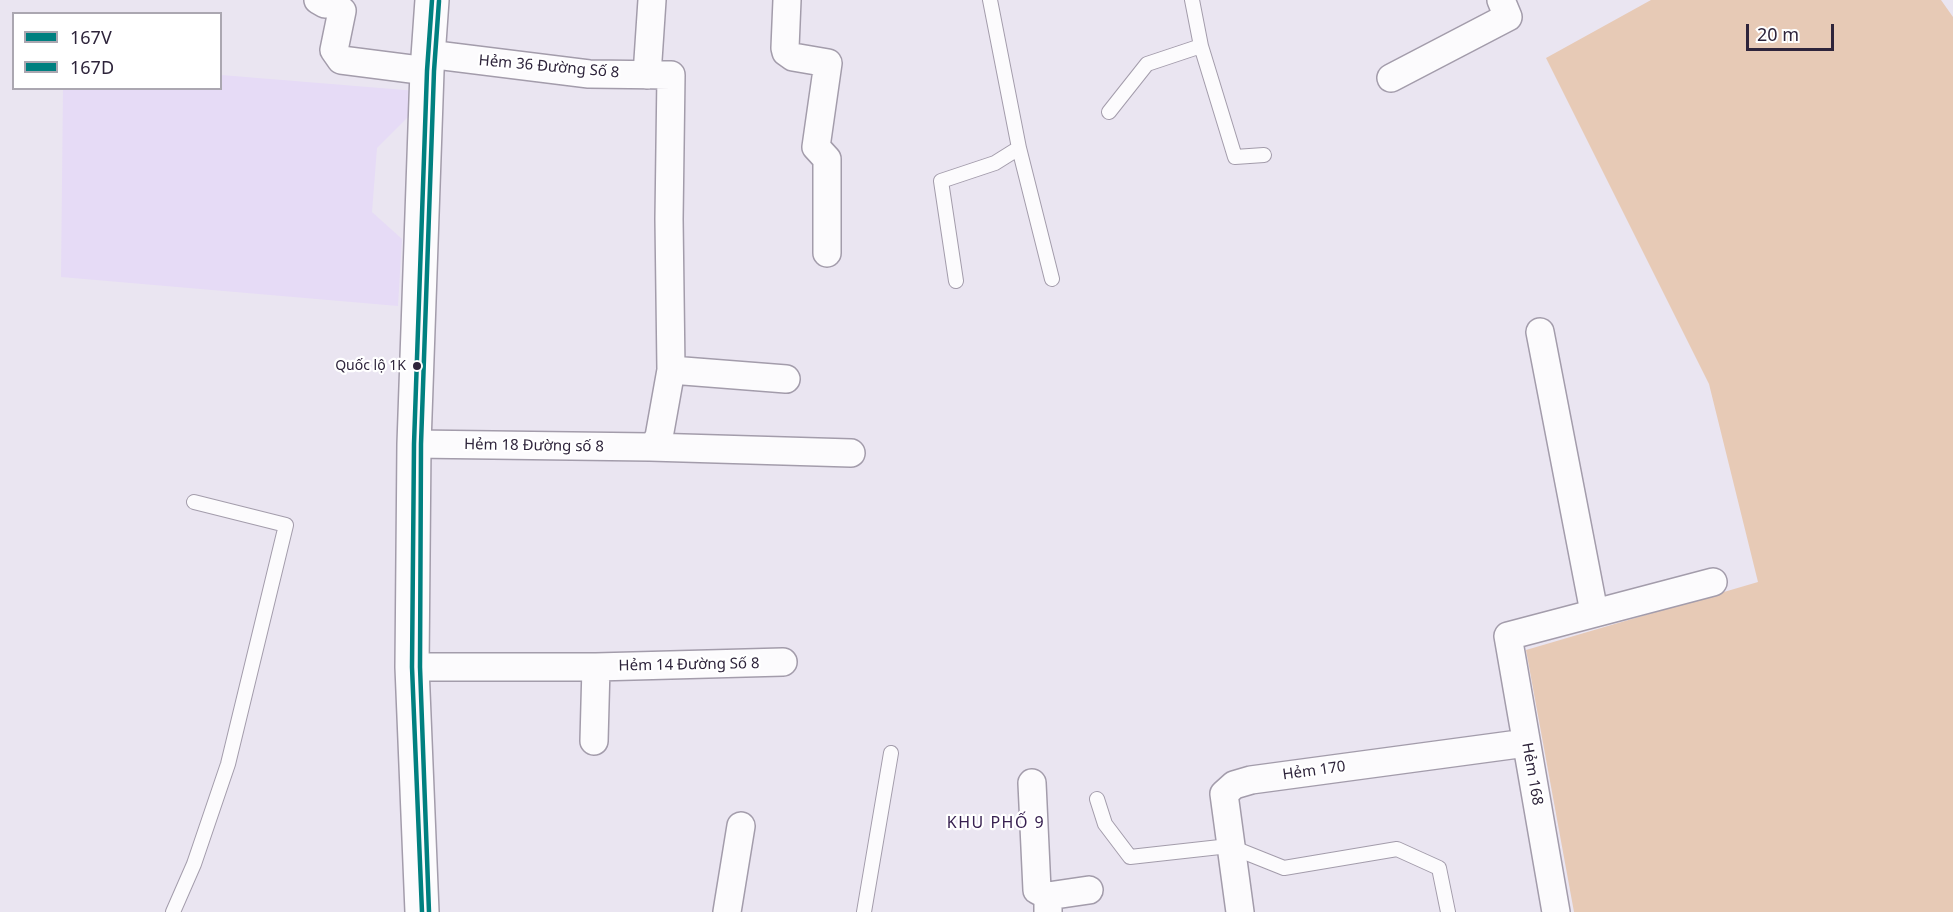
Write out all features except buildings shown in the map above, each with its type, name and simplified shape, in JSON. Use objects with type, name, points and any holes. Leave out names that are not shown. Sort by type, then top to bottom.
[{"type":"street","name":"Hẻm 36 Đường Số 8","points":[[318,0],[325,4],[333,4],[342,11],[334,50],[341,60],[428,62],[589,74],[659,75]]},
{"type":"street","points":[[422,912],[412,667],[414,444],[432,0]]},
{"type":"street","points":[[652,0],[669,219],[671,370],[659,437],[652,446]]},
{"type":"street","points":[[788,0],[786,52],[793,57],[828,63],[816,147],[827,159],[827,253]]},
{"type":"street","points":[[1391,78],[1508,17],[1502,0]]},
{"type":"street","points":[[1540,332],[1594,612],[1713,582]]},
{"type":"street","points":[[671,370],[786,379]]},
{"type":"street","name":"Hẻm 18 Đường số 8","points":[[414,444],[652,446],[851,453]]},
{"type":"street","name":"Hẻm 168","points":[[1556,912],[1508,636],[1594,612]]},
{"type":"street","name":"Hẻm 14 Đường Số 8","points":[[412,667],[596,667],[783,662]]},
{"type":"street","name":"Hẻm 14 Đường Số 8","points":[[594,741],[596,667]]},
{"type":"street","name":"Hẻm 170","points":[[1240,912],[1229,846],[1224,794],[1234,785],[1251,780],[1526,743]]},
{"type":"street","points":[[1032,783],[1037,890],[1048,904],[1089,890]]},
{"type":"street","points":[[727,912],[741,826]]},
{"type":"lane","points":[[990,0],[1019,148],[1052,279]]},
{"type":"lane","points":[[1192,0],[1201,46],[1235,157],[1264,155]]},
{"type":"lane","points":[[1109,112],[1147,64],[1201,46]]},
{"type":"lane","points":[[956,281],[941,181],[995,163],[1019,148]]},
{"type":"lane","points":[[173,912],[194,864],[228,764],[286,525],[195,502]]},
{"type":"lane","points":[[864,912],[891,753]]},
{"type":"lane","points":[[1098,799],[1105,824],[1130,857],[1229,846],[1284,868],[1397,849],[1439,868],[1448,912]]},
{"type":"shaded area","points":[[1651,0],[1941,0],[1953,17],[1953,912],[1574,912],[1526,650],[1758,582],[1709,384],[1546,58]]},
{"type":"shaded area","points":[[222,75],[417,91],[413,112],[377,148],[372,212],[402,239],[398,306],[61,277],[63,90],[222,90]]},
{"type":"transit line","name":"167V","points":[[422,912],[412,667],[414,444],[427,71],[432,0]]},
{"type":"transit line","name":"167D","points":[[429,912],[420,667],[421,444],[434,71],[439,1]]},
{"type":"place","name":"Quốc lộ 1K","points":[[417,366]]},
{"type":"district","name":"KHU PHỐ 9","points":[[996,823]]}]
